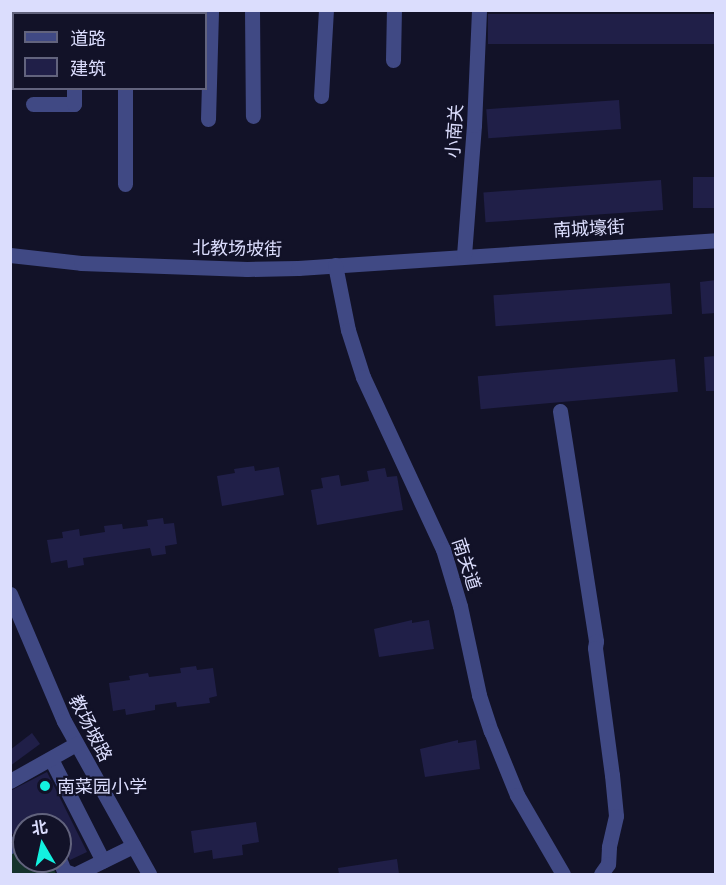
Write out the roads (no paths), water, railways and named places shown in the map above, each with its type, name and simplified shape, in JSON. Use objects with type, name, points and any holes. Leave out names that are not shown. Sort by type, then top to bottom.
[{"type":"street","points":[[208,119],[211,10]]},
{"type":"street","points":[[252,10],[253,116]]},
{"type":"street","points":[[321,96],[326,10]]},
{"type":"street","points":[[393,60],[394,10]]},
{"type":"street","name":"小南关","points":[[464,255],[474,125],[479,10]]},
{"type":"street","points":[[33,104],[74,105],[74,90]]},
{"type":"street","points":[[125,184],[126,90]]},
{"type":"street","name":"南城壕街","points":[[464,255],[716,240]]},
{"type":"street","name":"北教场坡街","points":[[10,255],[81,263],[247,269],[464,255]]},
{"type":"street","name":"南关道","points":[[335,265],[348,330],[363,377],[443,549],[460,606],[479,695],[491,731],[517,795],[563,874]]},
{"type":"street","points":[[560,411],[596,641],[616,816],[609,847],[608,864],[602,874]]},
{"type":"street","name":"教场坡路","points":[[10,594],[64,722],[149,874]]},
{"type":"street","points":[[10,781],[76,744]]},
{"type":"street","points":[[51,759],[103,861]]},
{"type":"street","points":[[74,874],[133,846]]},
{"type":"place","name":"南菜园小学","points":[[45,786]]}]
